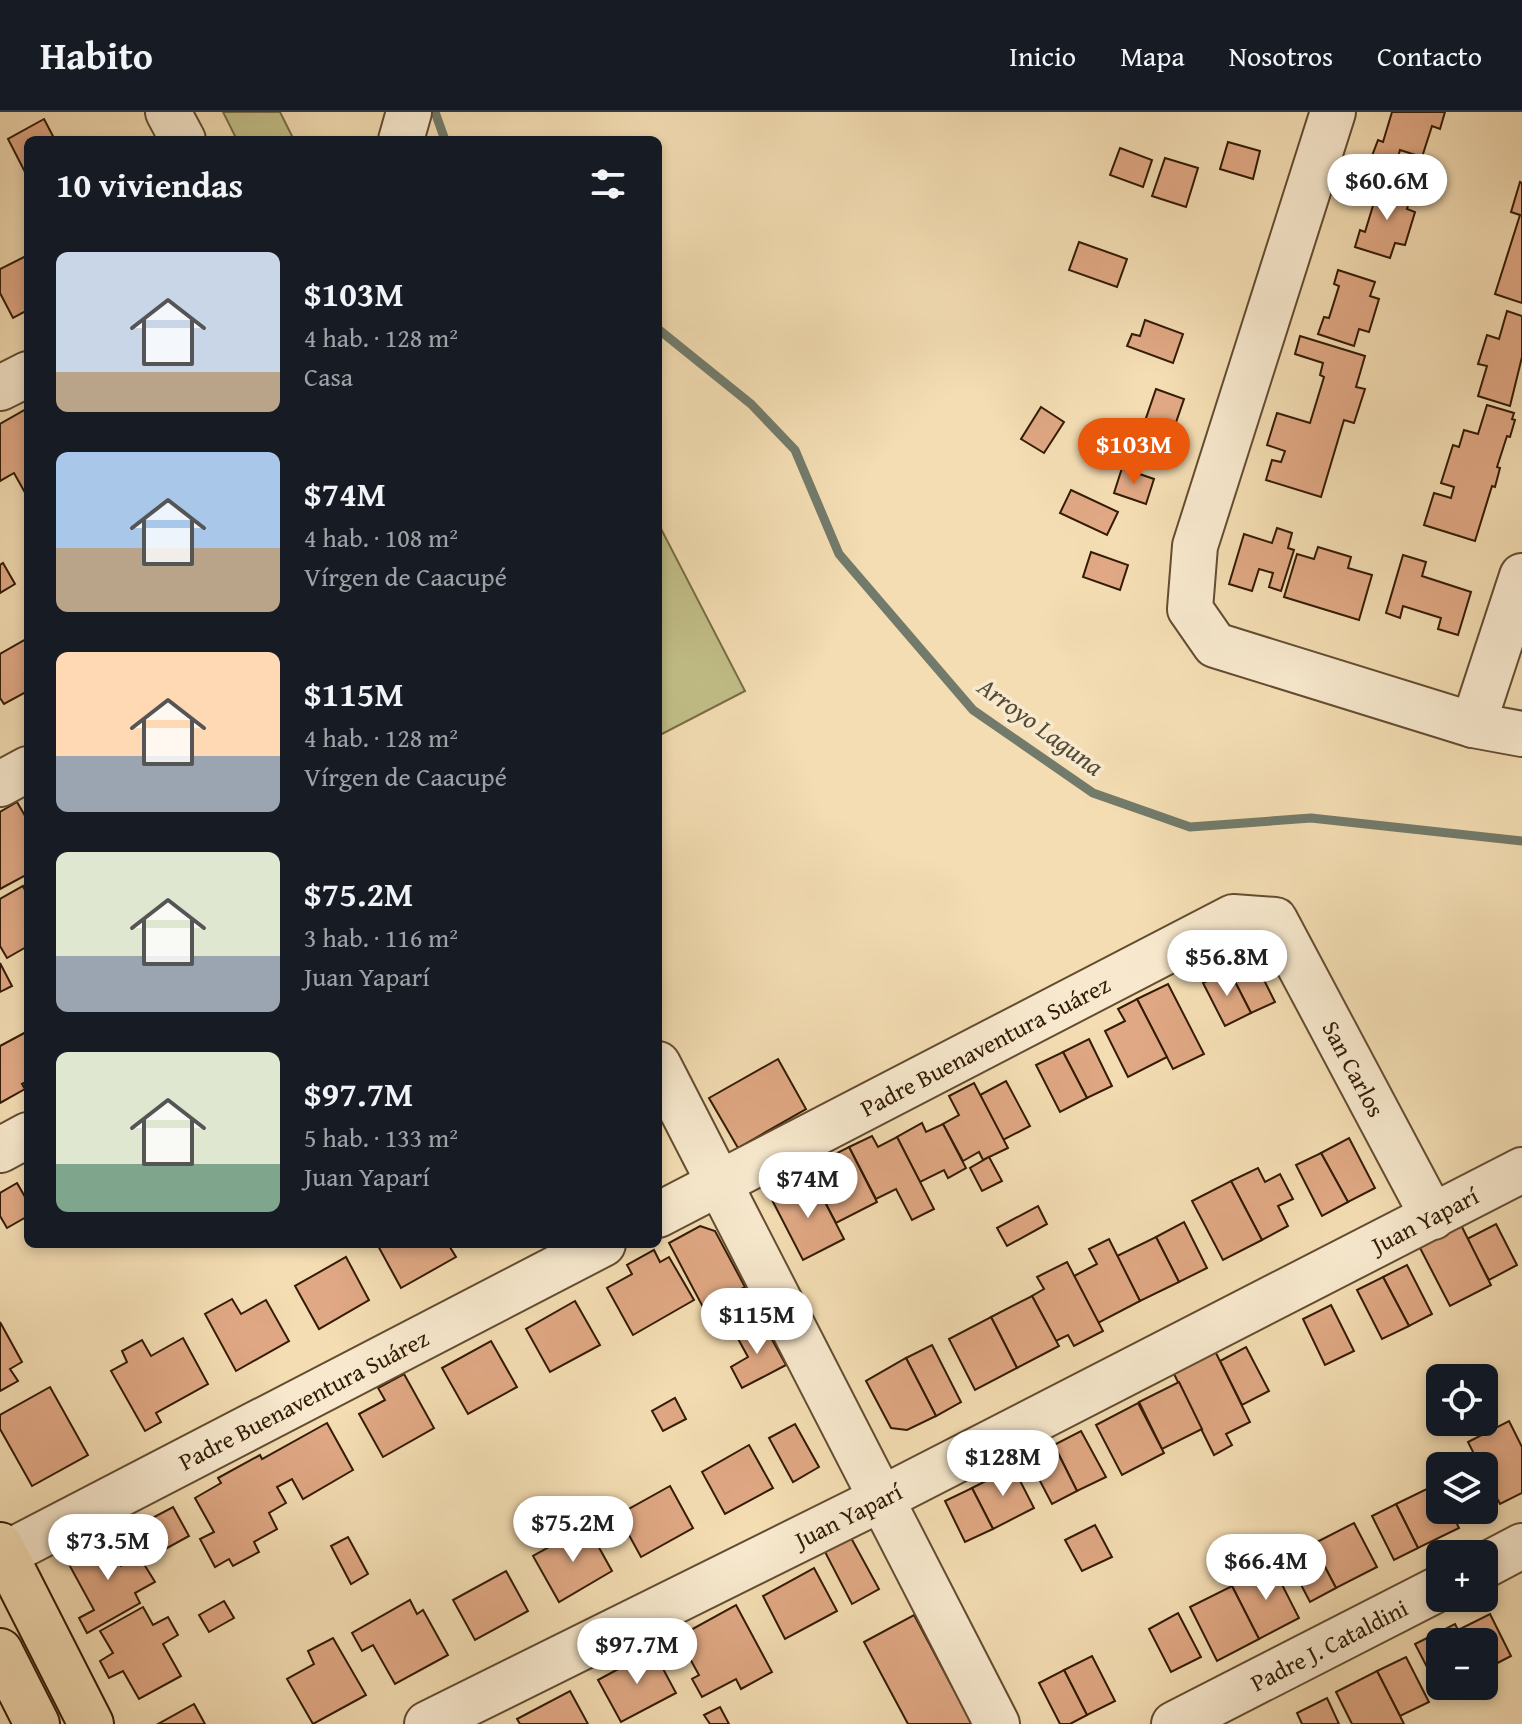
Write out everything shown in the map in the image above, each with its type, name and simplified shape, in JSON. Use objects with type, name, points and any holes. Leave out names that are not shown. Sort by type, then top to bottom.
[{"type":"main road","points":[[2,1549],[91,1724]]},
{"type":"main road","points":[[0,1651],[37,1724]]},
{"type":"street","points":[[168,112],[181,136]]},
{"type":"street","points":[[402,136],[409,112]]},
{"type":"street","points":[[1333,112],[1195,546],[1190,609],[1215,645],[1473,725],[1522,734]]},
{"type":"street","points":[[0,388],[24,376]]},
{"type":"street","points":[[1473,725],[1522,576]]},
{"type":"street","points":[[0,784],[24,771]]},
{"type":"street","name":"Padre Buenaventura Suárez","points":[[662,1213],[1233,917],[1275,920]]},
{"type":"street","name":"San Carlos","points":[[1275,920],[1433,1217]]},
{"type":"street","points":[[662,1072],[997,1724]]},
{"type":"street","points":[[0,1150],[24,1137]]},
{"type":"street","name":"Juan Yaparí","points":[[427,1724],[881,1499],[1522,1170]]},
{"type":"street","name":"Padre Buenaventura Suárez","points":[[2,1549],[595,1248]]},
{"type":"street","points":[[1498,1559],[1522,1546]]},
{"type":"street","name":"Padre J. Cataldini","points":[[1174,1724],[1426,1595]]},
{"type":"shaded area","points":[[223,112],[280,112],[292,136],[235,136]]},
{"type":"shaded area","points":[[662,531],[745,691],[662,734]]},
{"type":"building","points":[[1392,112],[1445,112],[1440,129],[1432,126],[1422,157],[1400,150],[1396,164],[1372,156],[1378,140],[1383,142]]},
{"type":"building","points":[[44,119],[53,136],[24,136],[24,170],[8,139]]},
{"type":"building","points":[[1228,142],[1260,151],[1253,179],[1220,169]]},
{"type":"building","points":[[1120,148],[1152,160],[1143,187],[1110,175]]},
{"type":"building","points":[[1165,158],[1198,168],[1186,207],[1152,196]]},
{"type":"building","points":[[1520,182],[1522,303],[1495,294],[1520,215],[1511,212]]},
{"type":"building","points":[[1375,183],[1411,195],[1407,209],[1415,212],[1405,245],[1395,243],[1390,258],[1355,247],[1360,230],[1365,232],[1375,199],[1371,198]]},
{"type":"building","points":[[1079,242],[1127,259],[1117,287],[1069,270]]},
{"type":"building","points":[[24,257],[24,312],[13,318],[0,293],[0,269]]},
{"type":"building","points":[[1338,270],[1375,282],[1370,296],[1379,299],[1369,332],[1359,329],[1354,346],[1318,334],[1324,317],[1329,318],[1339,286],[1334,284]]},
{"type":"building","points":[[1507,311],[1522,316],[1522,357],[1510,406],[1478,396],[1487,366],[1478,364],[1487,335],[1499,339]]},
{"type":"building","points":[[1145,320],[1183,334],[1173,363],[1127,346],[1132,334],[1140,336]]},
{"type":"building","points":[[1300,336],[1365,356],[1356,387],[1365,389],[1354,423],[1344,420],[1321,497],[1266,480],[1272,460],[1281,462],[1285,451],[1267,445],[1277,413],[1310,423],[1324,377],[1320,375],[1323,363],[1295,354]]},
{"type":"building","points":[[1156,389],[1184,399],[1172,434],[1144,424]]},
{"type":"building","points":[[1487,405],[1514,413],[1512,419],[1515,420],[1510,437],[1507,436],[1497,467],[1500,468],[1495,487],[1492,486],[1475,541],[1424,525],[1434,493],[1451,498],[1454,487],[1441,483],[1453,445],[1459,447],[1464,430],[1478,434]]},
{"type":"building","points":[[1041,407],[1064,422],[1044,453],[1021,439]]},
{"type":"building","points":[[24,410],[24,491],[14,473],[0,481],[0,424]]},
{"type":"building","points":[[1122,468],[1154,479],[1146,504],[1114,493]]},
{"type":"building","points":[[1071,490],[1118,512],[1107,535],[1060,513]]},
{"type":"building","points":[[1277,528],[1292,533],[1288,548],[1294,550],[1281,591],[1269,587],[1273,573],[1259,569],[1252,591],[1229,584],[1244,534],[1272,543]]},
{"type":"building","points":[[1318,547],[1351,557],[1348,568],[1372,575],[1359,620],[1284,597],[1297,554],[1314,559]]},
{"type":"building","points":[[1091,552],[1128,565],[1120,590],[1083,577]]},
{"type":"building","points":[[1403,555],[1426,562],[1422,576],[1471,592],[1458,635],[1438,629],[1441,618],[1403,606],[1400,618],[1386,613]]},
{"type":"building","points":[[3,563],[15,584],[0,593],[0,565]]},
{"type":"building","points":[[24,640],[24,693],[4,704],[0,698],[0,654]]},
{"type":"building","points":[[17,802],[24,814],[24,876],[0,889],[0,812]]},
{"type":"building","points":[[23,886],[24,948],[7,958],[0,946],[0,899]]},
{"type":"building","points":[[1253,958],[1275,1002],[1251,1013],[1229,970]]},
{"type":"building","points":[[0,963],[12,986],[0,992]]},
{"type":"building","points":[[1229,970],[1251,1013],[1225,1026],[1203,983]]},
{"type":"building","points":[[1168,984],[1204,1054],[1173,1069],[1137,999]]},
{"type":"building","points":[[1137,999],[1167,1057],[1128,1077],[1105,1031],[1125,1021],[1118,1009]]},
{"type":"building","points":[[24,1033],[24,1090],[0,1103],[0,1046]]},
{"type":"building","points":[[1089,1039],[1112,1086],[1087,1098],[1063,1052]]},
{"type":"building","points":[[1063,1052],[1087,1098],[1060,1112],[1036,1065]]},
{"type":"building","points":[[778,1059],[806,1109],[738,1148],[709,1098]]},
{"type":"building","points":[[1006,1081],[1030,1126],[1003,1140],[980,1095]]},
{"type":"building","points":[[974,1083],[1008,1148],[983,1160],[979,1152],[963,1161],[943,1124],[959,1115],[949,1096]]},
{"type":"building","points":[[922,1123],[926,1132],[943,1124],[966,1168],[948,1178],[944,1170],[920,1182],[897,1137]]},
{"type":"building","points":[[872,1136],[878,1147],[897,1137],[934,1209],[912,1220],[896,1189],[876,1199],[849,1147]]},
{"type":"building","points":[[1349,1138],[1375,1188],[1348,1202],[1321,1153]]},
{"type":"building","points":[[849,1147],[877,1202],[836,1223],[807,1168]]},
{"type":"building","points":[[1321,1153],[1348,1202],[1322,1216],[1296,1165]]},
{"type":"building","points":[[989,1157],[1002,1181],[982,1191],[970,1168]]},
{"type":"building","points":[[1258,1168],[1265,1182],[1280,1174],[1293,1199],[1278,1206],[1288,1226],[1262,1240],[1231,1181]]},
{"type":"building","points":[[813,1179],[844,1239],[803,1260],[772,1200]]},
{"type":"building","points":[[1231,1181],[1262,1240],[1223,1260],[1192,1201]]},
{"type":"building","points":[[17,1183],[24,1195],[24,1218],[7,1228],[0,1216],[0,1193]]},
{"type":"building","points":[[1038,1206],[1047,1224],[1007,1246],[997,1228]]},
{"type":"building","points":[[1184,1222],[1207,1268],[1179,1282],[1156,1237]]},
{"type":"building","points":[[1496,1224],[1517,1265],[1489,1280],[1467,1239]]},
{"type":"building","points":[[1461,1225],[1491,1285],[1450,1306],[1419,1246]]},
{"type":"building","points":[[700,1226],[715,1231],[745,1287],[704,1309],[669,1243]]},
{"type":"building","points":[[1156,1237],[1179,1282],[1140,1301],[1117,1256]]},
{"type":"building","points":[[1109,1239],[1140,1301],[1098,1323],[1074,1276],[1097,1264],[1089,1249]]},
{"type":"building","points":[[379,1248],[450,1248],[456,1257],[401,1288]]},
{"type":"building","points":[[654,1250],[660,1262],[669,1257],[694,1300],[633,1335],[607,1288],[632,1274],[627,1265]]},
{"type":"building","points":[[346,1257],[369,1300],[319,1329],[295,1286]]},
{"type":"building","points":[[1067,1262],[1103,1331],[1074,1346],[1068,1335],[1056,1341],[1032,1296],[1044,1289],[1037,1277]]},
{"type":"building","points":[[1407,1265],[1432,1314],[1409,1326],[1383,1277]]},
{"type":"building","points":[[1383,1277],[1409,1326],[1382,1339],[1357,1290]]},
{"type":"building","points":[[1032,1296],[1059,1346],[1017,1368],[991,1317]]},
{"type":"building","points":[[232,1299],[241,1314],[266,1300],[289,1341],[236,1371],[205,1314]]},
{"type":"building","points":[[575,1301],[600,1345],[550,1372],[526,1329]]},
{"type":"building","points":[[1331,1305],[1354,1351],[1325,1365],[1303,1319]]},
{"type":"building","points":[[991,1317],[1017,1368],[975,1390],[949,1339]]},
{"type":"building","points":[[0,1322],[22,1362],[10,1369],[18,1381],[0,1391]]},
{"type":"building","points":[[763,1323],[786,1365],[742,1388],[731,1367],[748,1357],[737,1337]]},
{"type":"building","points":[[183,1338],[208,1384],[156,1413],[161,1422],[145,1431],[111,1371],[127,1362],[122,1351],[142,1340],[151,1356]]},
{"type":"building","points":[[491,1341],[517,1387],[468,1414],[442,1368]]},
{"type":"building","points":[[932,1345],[961,1402],[936,1416],[906,1358]]},
{"type":"building","points":[[1246,1347],[1269,1391],[1242,1405],[1220,1361]]},
{"type":"building","points":[[1214,1349],[1250,1422],[1226,1434],[1232,1445],[1214,1455],[1172,1370]]},
{"type":"building","points":[[906,1358],[936,1416],[907,1430],[891,1428],[866,1381]]},
{"type":"building","points":[[404,1374],[434,1428],[383,1457],[359,1414],[385,1400],[378,1388]]},
{"type":"building","points":[[1179,1382],[1202,1429],[1162,1449],[1139,1402]]},
{"type":"building","points":[[50,1387],[88,1455],[32,1486],[0,1429],[0,1415]]},
{"type":"building","points":[[675,1398],[686,1419],[663,1431],[652,1411]]},
{"type":"building","points":[[1138,1403],[1164,1453],[1122,1475],[1096,1425]]},
{"type":"building","points":[[1509,1421],[1522,1447],[1522,1493],[1500,1504],[1498,1452],[1473,1452],[1468,1442],[1480,1436],[1498,1436],[1498,1427]]},
{"type":"building","points":[[327,1423],[353,1470],[303,1499],[292,1479],[277,1487],[286,1503],[269,1513],[277,1529],[254,1542],[259,1552],[233,1566],[229,1559],[215,1567],[200,1539],[214,1532],[195,1498],[221,1483],[218,1478],[260,1455],[262,1459]]},
{"type":"building","points":[[795,1424],[819,1467],[793,1482],[769,1438]]},
{"type":"building","points":[[1081,1431],[1106,1477],[1077,1491],[1054,1445]]},
{"type":"building","points":[[749,1445],[773,1488],[725,1514],[702,1472]]},
{"type":"building","points":[[1054,1445],[1077,1491],[1052,1504],[1028,1458]]},
{"type":"building","points":[[1013,1467],[1034,1508],[993,1529],[972,1488]]},
{"type":"building","points":[[670,1486],[693,1528],[641,1557],[618,1515]]},
{"type":"building","points":[[972,1488],[993,1529],[965,1542],[945,1501]]},
{"type":"building","points":[[1426,1489],[1426,1524],[1457,1524],[1459,1528],[1434,1540],[1426,1540],[1426,1544],[1418,1548],[1396,1504]]},
{"type":"building","points":[[1396,1504],[1418,1548],[1394,1560],[1372,1516]]},
{"type":"building","points":[[173,1507],[189,1536],[160,1552],[143,1523]]},
{"type":"building","points":[[1354,1523],[1377,1567],[1336,1588],[1313,1544]]},
{"type":"building","points":[[1095,1525],[1112,1557],[1082,1571],[1065,1540]]},
{"type":"building","points":[[587,1526],[612,1571],[559,1602],[533,1556]]},
{"type":"building","points":[[850,1536],[879,1589],[852,1604],[824,1550]]},
{"type":"building","points":[[105,1537],[121,1566],[139,1556],[155,1582],[135,1593],[140,1603],[87,1633],[79,1618],[94,1610],[66,1559]]},
{"type":"building","points":[[348,1537],[368,1574],[351,1584],[331,1546]]},
{"type":"building","points":[[1313,1544],[1336,1588],[1310,1602],[1287,1558]]},
{"type":"building","points":[[1272,1565],[1299,1618],[1259,1639],[1232,1586]]},
{"type":"building","points":[[814,1568],[837,1611],[785,1639],[763,1596]]},
{"type":"building","points":[[506,1571],[528,1611],[475,1640],[453,1600]]},
{"type":"building","points":[[1232,1586],[1259,1639],[1217,1661],[1190,1607]]},
{"type":"building","points":[[410,1600],[417,1614],[423,1610],[448,1655],[395,1684],[373,1645],[362,1651],[352,1633]]},
{"type":"building","points":[[224,1601],[234,1618],[209,1632],[199,1615]]},
{"type":"building","points":[[736,1605],[772,1672],[741,1689],[736,1679],[702,1697],[692,1679],[699,1675],[678,1637]]},
{"type":"building","points":[[143,1607],[153,1625],[168,1617],[178,1635],[163,1644],[181,1676],[139,1699],[123,1671],[109,1678],[100,1661],[113,1653],[100,1631]]},
{"type":"building","points":[[1178,1613],[1201,1657],[1171,1672],[1149,1629]]},
{"type":"building","points":[[1490,1614],[1497,1628],[1462,1628]]},
{"type":"building","points":[[914,1615],[972,1724],[908,1724],[864,1642]]},
{"type":"building","points":[[1498,1630],[1511,1656],[1498,1663]]},
{"type":"building","points":[[333,1638],[366,1695],[313,1724],[287,1679],[314,1664],[308,1651]]},
{"type":"building","points":[[1426,1638],[1426,1665],[1415,1644]]},
{"type":"building","points":[[653,1650],[676,1693],[621,1722],[598,1680]]},
{"type":"building","points":[[1092,1656],[1115,1701],[1087,1715],[1064,1670]]},
{"type":"building","points":[[1406,1657],[1429,1702],[1400,1716],[1377,1671]]},
{"type":"building","points":[[1064,1670],[1087,1715],[1070,1724],[1060,1724],[1039,1683]]},
{"type":"building","points":[[1377,1671],[1404,1724],[1352,1724],[1336,1692]]},
{"type":"building","points":[[570,1691],[588,1724],[520,1724],[517,1719]]},
{"type":"building","points":[[1327,1698],[1339,1724],[1302,1724],[1297,1713]]},
{"type":"building","points":[[194,1704],[205,1724],[158,1724]]},
{"type":"building","points":[[720,1707],[729,1724],[710,1724],[704,1715]]},
{"type":"waterway","name":"Arroyo Laguna","points":[[435,112],[444,136]]},
{"type":"waterway","name":"Arroyo Laguna","points":[[662,332],[751,404],[795,450],[839,554],[973,710],[1093,793],[1190,827],[1311,818],[1522,841]]}]
